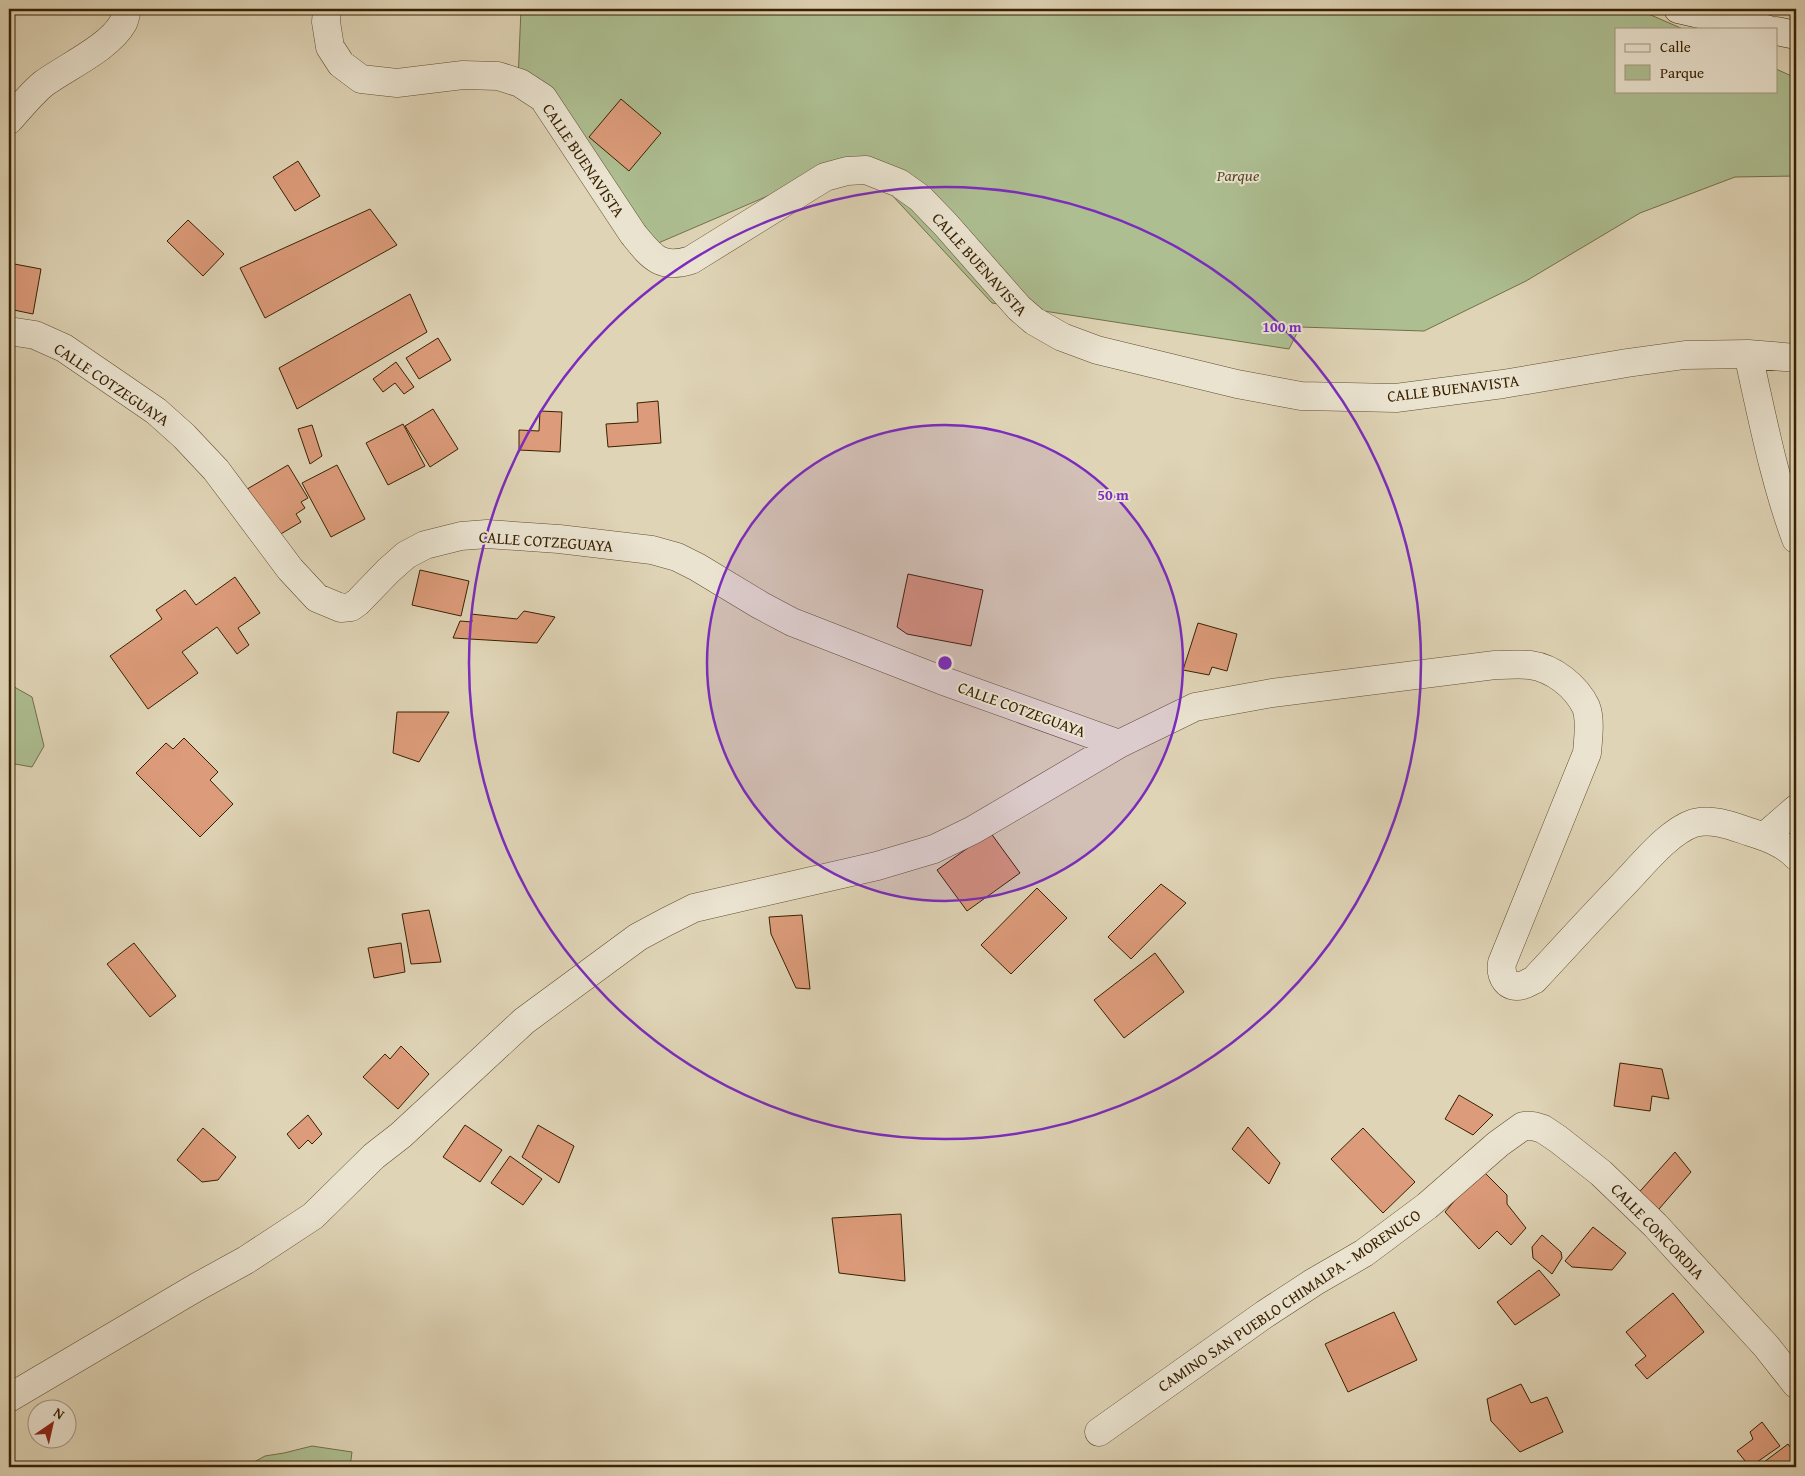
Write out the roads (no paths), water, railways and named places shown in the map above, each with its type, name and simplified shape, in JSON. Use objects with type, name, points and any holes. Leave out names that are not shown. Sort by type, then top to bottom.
[{"type":"street","points":[[9,120],[41,86],[63,69],[90,54],[108,39],[122,24],[127,9]]},
{"type":"street","name":"CALLE BUENAVISTA","points":[[327,9],[326,22],[330,47],[340,64],[361,79],[397,83],[463,75],[498,76],[520,83],[543,98],[633,234],[648,253],[657,260],[666,263],[678,264],[691,260],[825,178],[847,170],[866,170],[899,182],[920,198],[1018,308],[1048,330],[1097,350],[1237,384],[1301,396],[1396,398],[1503,384],[1685,355],[1748,354],[1796,358]]},
{"type":"street","points":[[1678,9],[1762,28]]},
{"type":"street","points":[[1778,31],[1796,35]]},
{"type":"street","name":"CALLE COTZEGUAYA","points":[[9,331],[35,335],[64,348],[156,411],[195,446],[216,470],[290,568],[318,598],[329,604],[341,608],[351,607],[406,555],[425,545],[461,536],[496,535],[652,550],[677,557],[792,622],[942,680],[1119,744]]},
{"type":"street","points":[[1748,354],[1772,461],[1796,539]]},
{"type":"street","points":[[9,1398],[246,1260],[314,1216],[374,1156],[401,1134],[524,1021],[638,937],[694,908],[877,866],[934,848],[973,830],[1119,744],[1195,707],[1254,696],[1495,666],[1532,665],[1554,673],[1573,687],[1586,708],[1588,730],[1587,753],[1502,962],[1501,972],[1505,981],[1521,986],[1534,980],[1644,863],[1673,835],[1693,824],[1708,821],[1766,836],[1790,849],[1796,856]]},
{"type":"street","points":[[1766,836],[1796,809]]},
{"type":"street","name":"CALLE CONCORDIA","points":[[1498,1144],[1523,1126],[1543,1129],[1558,1139],[1601,1174],[1655,1225],[1766,1346],[1796,1384]]},
{"type":"street","name":"CAMINO SAN PUEBLO CHIMALPA - MORENUCO","points":[[1099,1432],[1265,1314],[1314,1282],[1364,1253],[1427,1206],[1498,1144]]},
{"type":"park label","name":"Parque","points":[[1238,175]]}]
